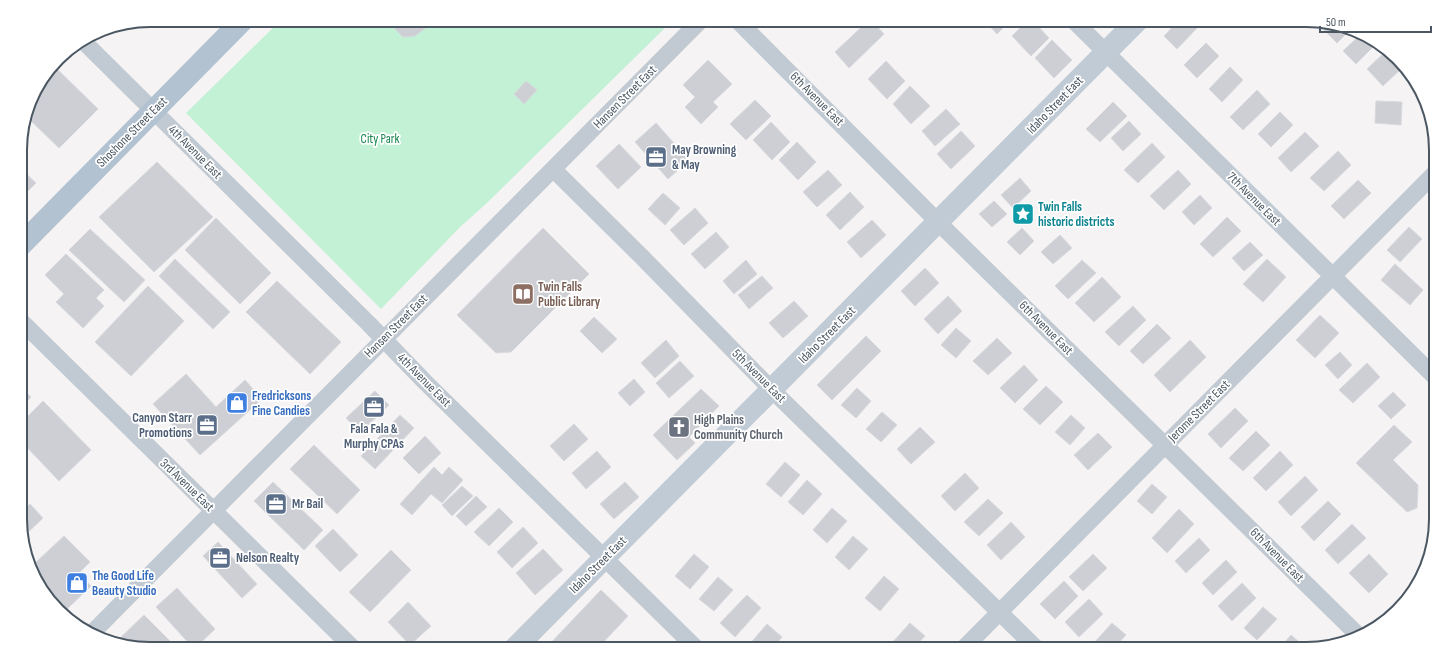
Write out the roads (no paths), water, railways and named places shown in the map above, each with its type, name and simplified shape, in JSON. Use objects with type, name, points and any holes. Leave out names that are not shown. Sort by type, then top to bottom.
[{"type":"main road","name":"Shoshone Street East","points":[[27,238],[236,27]]},
{"type":"street","name":"Hansen Street East","points":[[95,629],[694,27]]},
{"type":"street","name":"6th Avenue East","points":[[744,27],[937,221],[1354,631]]},
{"type":"street","name":"7th Avenue East","points":[[1080,27],[1429,371]]},
{"type":"street","name":"Idaho Street East","points":[[521,642],[1131,27]]},
{"type":"street","name":"4th Avenue East","points":[[88,45],[384,339],[443,400],[690,642]]},
{"type":"street","name":"5th Avenue East","points":[[553,169],[641,256],[772,390],[1030,642]]},
{"type":"street","name":"Jerome Street East","points":[[970,642],[1429,179]]},
{"type":"street","name":"3rd Avenue East","points":[[27,327],[347,642]]},
{"type":"place","name":"May Browning & May","points":[[656,157]]},
{"type":"place","name":"Twin Falls historic districts","points":[[1023,214]]},
{"type":"place","name":"Twin Falls Public Library","points":[[523,294]]},
{"type":"place","name":"Fredricksons Fine Candies","points":[[237,403]]},
{"type":"place","name":"Fala Fala & Murphy CPAs","points":[[374,407]]},
{"type":"place","name":"Canyon Starr Promotions","points":[[207,425]]},
{"type":"place","name":"High Plains Community Church","points":[[679,427]]},
{"type":"place","name":"Mr Bail","points":[[276,504]]},
{"type":"place","name":"Nelson Realty","points":[[220,558]]},
{"type":"place","name":"The Good Life Beauty Studio","points":[[77,583]]},
{"type":"park label","name":"City Park","points":[[380,139]]}]
